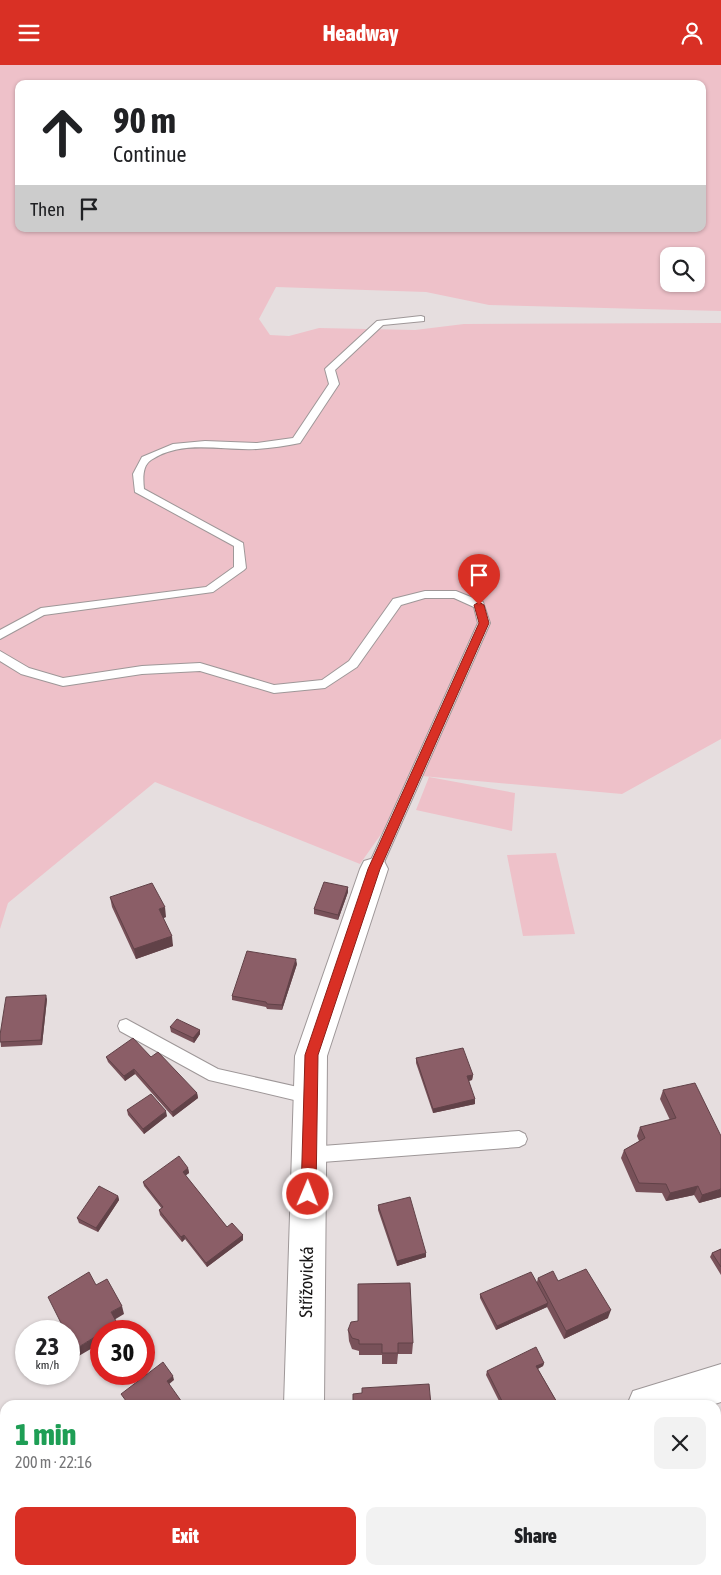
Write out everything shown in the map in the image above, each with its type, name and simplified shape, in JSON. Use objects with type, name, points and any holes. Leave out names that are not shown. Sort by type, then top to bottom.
[{"type":"street","name":"Střížovická","points":[[304,1400],[312,1055],[374,869]]},
{"type":"street","points":[[664,1400],[721,1383]]},
{"type":"lane","points":[[0,635],[41,611],[210,590],[240,568],[239,545],[139,490],[138,474],[146,459],[177,445],[257,446],[296,441],[334,384],[330,369],[380,323],[421,319]]},
{"type":"lane","points":[[0,655],[25,671],[63,682],[142,670],[200,667],[274,689],[324,684],[353,664],[397,601],[425,594],[441,594],[456,595],[479,605],[484,623],[374,869]]},
{"type":"lane","points":[[126,1027],[215,1075],[311,1097]]},
{"type":"lane","points":[[309,1155],[519,1139]]},
{"type":"shaded area","points":[[0,65],[721,65],[721,311],[489,305],[426,292],[276,287],[259,319],[270,335],[289,336],[319,328],[415,330],[464,324],[721,323],[721,739],[622,794],[422,776],[360,864],[155,782],[8,903],[0,929]]},
{"type":"shaded area","points":[[429,777],[515,793],[512,831],[416,810]]},
{"type":"shaded area","points":[[556,853],[575,934],[523,936],[507,855]]},
{"type":"building","points":[[324,882],[348,887],[338,915],[314,909]]},
{"type":"building","points":[[152,883],[165,907],[159,909],[172,936],[134,949],[110,897]]},
{"type":"building","points":[[247,951],[296,959],[282,1005],[267,1004],[266,1002],[232,996]]},
{"type":"building","points":[[46,995],[41,1040],[0,1042],[6,997]]},
{"type":"building","points":[[177,1019],[200,1030],[193,1038],[170,1027]]},
{"type":"building","points":[[133,1038],[151,1057],[158,1052],[197,1093],[172,1112],[134,1069],[124,1076],[106,1057]]},
{"type":"building","points":[[463,1048],[473,1075],[467,1076],[475,1099],[433,1109],[416,1058]]},
{"type":"building","points":[[695,1083],[721,1136],[721,1189],[702,1195],[698,1186],[670,1193],[666,1184],[639,1183],[624,1150],[645,1138],[640,1127],[676,1118],[663,1090]]},
{"type":"building","points":[[151,1094],[166,1111],[143,1129],[127,1110]]},
{"type":"building","points":[[179,1156],[188,1168],[183,1172],[227,1227],[232,1223],[243,1235],[206,1263],[184,1235],[181,1237],[159,1210],[163,1207],[143,1182]]},
{"type":"building","points":[[99,1186],[118,1196],[96,1228],[77,1218]]},
{"type":"building","points":[[410,1197],[426,1253],[397,1261],[378,1205]]},
{"type":"building","points":[[721,1249],[721,1267],[712,1253]]},
{"type":"building","points":[[586,1269],[611,1310],[566,1331],[538,1278],[553,1271],[558,1281]]},
{"type":"building","points":[[89,1272],[96,1285],[107,1279],[122,1306],[111,1312],[115,1320],[90,1320],[90,1340],[80,1346],[80,1320],[60,1320],[48,1297]]},
{"type":"building","points":[[531,1272],[548,1303],[497,1326],[480,1294]]},
{"type":"building","points":[[410,1283],[413,1343],[398,1343],[398,1353],[382,1353],[382,1344],[359,1344],[359,1340],[352,1338],[348,1330],[351,1322],[358,1321],[358,1284]]},
{"type":"building","points":[[536,1347],[544,1363],[536,1366],[556,1400],[502,1400],[487,1371]]},
{"type":"building","points":[[163,1362],[173,1376],[167,1381],[180,1400],[125,1400],[121,1394],[133,1385],[155,1385],[155,1368]]},
{"type":"building","points":[[429,1384],[431,1400],[353,1400],[353,1394],[362,1393],[362,1388]]},
{"type":"route","points":[[308,1194],[312,1055],[374,869],[423,755],[484,623],[479,605]]}]
